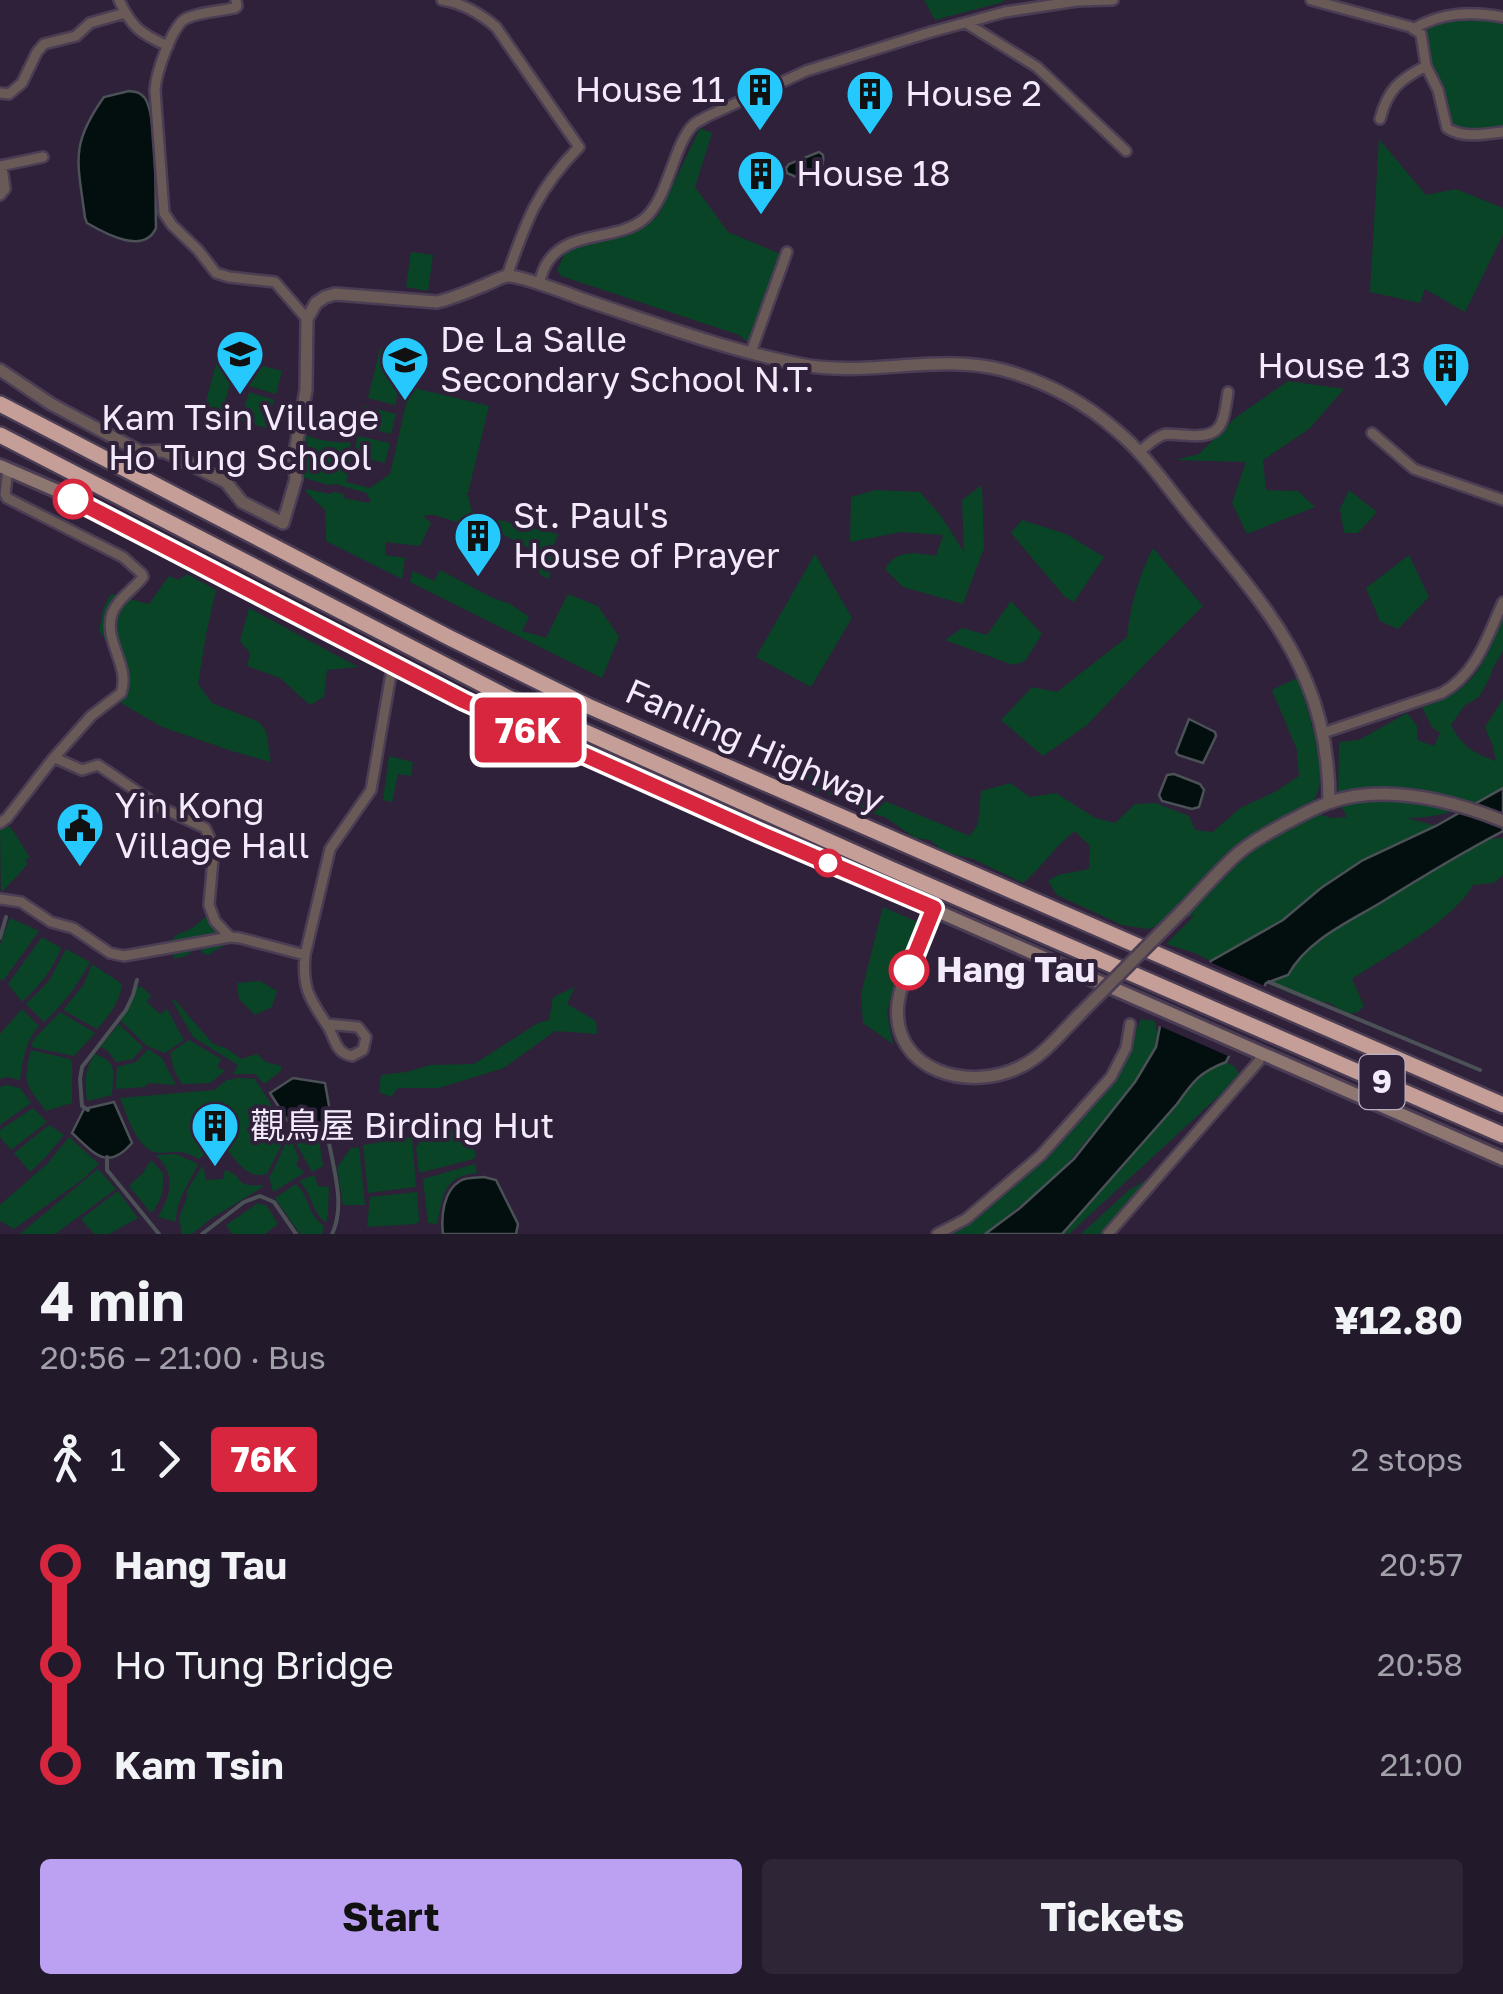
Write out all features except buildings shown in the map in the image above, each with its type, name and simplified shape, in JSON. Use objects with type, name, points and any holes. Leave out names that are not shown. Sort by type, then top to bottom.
[{"type":"highway","name":"Fanling Highway","points":[[0,404],[433,630],[588,706],[1503,1106]]},
{"type":"highway","name":"Fanling Highway","points":[[0,435],[506,696],[889,868],[1503,1135]]},
{"type":"main road","points":[[4,467],[500,717],[1503,1158]]},
{"type":"street","points":[[119,0],[138,31],[168,46]]},
{"type":"street","points":[[236,0],[235,8],[184,19],[175,30],[155,84],[166,218],[216,272],[275,282],[307,320]]},
{"type":"street","points":[[442,0],[484,17],[496,27],[578,146],[536,202],[507,276]]},
{"type":"street","points":[[539,284],[546,264],[563,248],[582,238],[628,230],[648,215],[692,126],[708,116],[806,71],[1011,6],[1113,0]]},
{"type":"street","points":[[1311,0],[1421,34],[1426,66],[1438,90],[1447,128],[1467,136],[1503,132]]},
{"type":"street","points":[[0,93],[9,94],[22,84],[44,44],[76,36],[90,23],[125,13]]},
{"type":"street","points":[[1413,29],[1431,18],[1451,14],[1503,17]]},
{"type":"street","points":[[966,23],[1037,67],[1126,151]]},
{"type":"street","points":[[1380,119],[1394,86],[1426,66]]},
{"type":"street","points":[[0,195],[6,189],[1,166],[43,156]]},
{"type":"street","points":[[751,352],[786,252]]},
{"type":"street","points":[[0,370],[51,404],[141,452],[164,451],[226,482],[242,502],[282,523],[296,480],[294,458],[306,390],[307,320],[316,303],[335,294],[437,302],[507,276],[801,365],[853,369],[972,364],[1004,370],[1077,402],[1140,452],[1277,625],[1308,683],[1322,733],[1330,802]]},
{"type":"street","points":[[1140,452],[1168,434],[1213,434],[1221,426],[1228,392]]},
{"type":"street","points":[[1372,433],[1414,470],[1503,500]]},
{"type":"street","points":[[0,823],[91,716],[121,693],[124,677],[110,624],[118,604],[139,583],[142,574],[123,557],[8,498],[4,467]]},
{"type":"street","points":[[1322,733],[1453,686],[1482,650],[1503,602]]},
{"type":"street","points":[[327,1024],[358,1027],[366,1037],[363,1050],[356,1055],[343,1054],[338,1049],[310,998],[304,955],[330,849],[370,790],[394,665]]},
{"type":"street","points":[[54,758],[82,770],[98,765],[160,807],[205,828],[214,847],[209,905],[216,922],[230,937]]},
{"type":"street","points":[[934,908],[902,987],[899,1022],[906,1042],[924,1064],[958,1078],[976,1079],[1003,1074],[1033,1060],[1232,859],[1278,828],[1330,802],[1399,795],[1462,806],[1503,822]]},
{"type":"street","points":[[0,899],[21,902],[51,922],[73,928],[110,953],[124,956],[230,937],[304,955]]},
{"type":"street","points":[[937,1234],[966,1219],[1041,1155],[1111,1077],[1126,1048],[1130,1024]]},
{"type":"street","points":[[1108,1234],[1259,1061],[1261,1053]]},
{"type":"green space","points":[[924,0],[1003,0],[1003,2],[935,20]]},
{"type":"green space","points":[[1452,19],[1503,23],[1503,127],[1468,130],[1452,125],[1428,51],[1427,35],[1428,26]]},
{"type":"green space","points":[[700,128],[712,133],[695,187],[728,232],[783,255],[749,343],[739,335],[561,276],[557,270],[566,251],[640,229],[658,216]]},
{"type":"green space","points":[[1379,139],[1426,195],[1456,189],[1503,208],[1503,235],[1465,312],[1425,289],[1420,303],[1370,292]]},
{"type":"green space","points":[[411,252],[433,255],[428,291],[406,287]]},
{"type":"green space","points":[[380,349],[406,355],[395,405],[368,398]]},
{"type":"green space","points":[[220,355],[282,371],[276,394],[249,386],[259,371],[220,360]]},
{"type":"green space","points":[[216,364],[234,369],[222,413],[204,409]]},
{"type":"green space","points":[[1288,381],[1344,389],[1309,429],[1263,460],[1266,490],[1298,491],[1315,507],[1247,534],[1232,503],[1246,462],[1176,460],[1199,454],[1235,418]]},
{"type":"green space","points":[[410,387],[489,406],[465,493],[472,512],[558,534],[549,579],[539,574],[538,566],[544,556],[475,520],[457,522],[426,515],[431,523],[420,546],[386,542],[385,555],[405,558],[402,579],[326,541],[325,510],[306,489],[371,501],[366,493],[302,477],[302,433],[350,442],[346,482],[370,488],[390,474]]},
{"type":"green space","points":[[249,392],[274,400],[266,428],[241,420]]},
{"type":"green space","points":[[364,406],[396,414],[391,434],[359,426]]},
{"type":"green space","points":[[358,436],[390,443],[385,463],[353,455]]},
{"type":"green space","points":[[982,485],[984,548],[963,604],[903,587],[885,569],[901,555],[936,556],[943,535],[901,532],[850,542],[851,497],[876,490],[920,492],[964,552],[962,500]]},
{"type":"green space","points":[[1349,490],[1377,512],[1358,533],[1344,533],[1340,509]]},
{"type":"green space","points":[[1022,520],[1066,534],[1104,557],[1074,602],[1065,597],[1011,533]]},
{"type":"green space","points":[[1153,548],[1203,606],[1087,725],[1043,756],[1001,720],[1032,687],[1057,692],[1127,637],[1136,591]]},
{"type":"green space","points":[[815,554],[852,618],[811,687],[756,657]]},
{"type":"green space","points":[[1409,555],[1429,597],[1398,629],[1380,621],[1366,588]]},
{"type":"green space","points":[[440,570],[510,604],[529,617],[522,631],[546,638],[568,594],[598,606],[619,637],[602,678],[410,582],[413,571],[434,581]]},
{"type":"green space","points":[[187,574],[216,590],[198,684],[212,703],[259,722],[266,731],[271,762],[162,727],[116,700],[115,664],[99,630],[111,594],[149,604],[169,576],[179,580]]},
{"type":"green space","points":[[1011,601],[1042,634],[1025,661],[1013,665],[945,640],[962,628],[987,635]]},
{"type":"green space","points":[[249,608],[358,667],[327,670],[324,697],[310,705],[280,678],[247,666],[250,653],[240,641]]},
{"type":"green space","points":[[1503,618],[1503,651],[1479,697],[1464,706],[1451,725],[1469,748],[1496,761],[1485,727],[1503,699],[1503,788],[1457,810],[1407,818],[1436,826],[1340,874],[1283,920],[1211,961],[1166,944],[1195,915],[1147,929],[1122,925],[1057,895],[1048,881],[1089,869],[1090,846],[1075,831],[1023,883],[973,859],[944,852],[930,840],[915,838],[885,817],[812,789],[807,775],[819,774],[970,836],[978,824],[981,791],[1010,783],[1030,797],[1056,793],[1095,818],[1115,823],[1135,804],[1156,803],[1189,816],[1195,830],[1213,832],[1240,808],[1299,776],[1297,750],[1272,690],[1299,677],[1322,764],[1319,788],[1310,811],[1331,818],[1347,817],[1338,801],[1339,742],[1359,740],[1407,713],[1417,726],[1417,740],[1434,746],[1440,733],[1432,727],[1422,707],[1440,701],[1466,684],[1483,663]]},
{"type":"green space","points":[[389,756],[413,762],[411,776],[398,774],[392,802],[383,800]]},
{"type":"green space","points":[[9,826],[30,858],[1,893],[0,829]]},
{"type":"green space","points":[[1503,838],[1503,875],[1494,883],[1473,885],[1435,924],[1352,979],[1364,1006],[1358,1012],[1348,1014],[1330,1003],[1299,997],[1266,983],[1288,975],[1295,962],[1319,940],[1458,855],[1488,839]]},
{"type":"green space","points":[[883,907],[922,924],[895,982],[887,1013],[893,1044],[863,1023],[861,994]]},
{"type":"green space","points":[[208,916],[231,939],[209,955],[203,954],[198,943],[189,954],[174,958],[171,941]]},
{"type":"green space","points":[[10,918],[39,931],[3,981],[0,945]]},
{"type":"green space","points":[[42,937],[61,948],[45,977],[22,1002],[8,984]]},
{"type":"green space","points":[[66,949],[90,962],[70,994],[44,1022],[26,1004],[49,981]]},
{"type":"green space","points":[[92,964],[122,984],[113,1008],[97,1029],[63,1010],[84,984]]},
{"type":"green space","points":[[260,981],[277,991],[272,1007],[255,1015],[239,999],[237,983]]},
{"type":"green space","points":[[141,986],[151,996],[147,1002],[160,1014],[167,1009],[184,1040],[165,1053],[147,1046],[120,1020],[134,989]]},
{"type":"green space","points":[[575,987],[567,1004],[596,1021],[597,1034],[555,1031],[504,1068],[439,1088],[398,1088],[391,1097],[379,1092],[381,1075],[431,1065],[474,1064],[549,1020],[553,997]]},
{"type":"green space","points":[[172,1000],[213,1044],[241,1059],[257,1054],[266,1062],[281,1066],[281,1071],[264,1084],[255,1074],[233,1074],[238,1065],[193,1037]]},
{"type":"green space","points":[[22,1009],[39,1026],[28,1045],[20,1080],[0,1079],[0,1034]]},
{"type":"green space","points":[[60,1012],[95,1033],[74,1056],[31,1047]]},
{"type":"green space","points":[[1141,1019],[1155,1021],[1156,1046],[1135,1082],[1058,1175],[985,1234],[947,1234],[976,1219],[1061,1141],[1113,1081]]},
{"type":"green space","points":[[119,1024],[143,1047],[133,1059],[116,1062],[100,1047]]},
{"type":"green space","points":[[189,1040],[221,1059],[217,1067],[225,1071],[210,1083],[182,1084],[174,1070],[170,1053]]},
{"type":"green space","points":[[148,1049],[162,1058],[176,1085],[148,1083],[145,1087],[116,1089],[117,1067],[136,1062]]},
{"type":"green space","points":[[31,1050],[70,1059],[72,1103],[46,1111],[28,1084]]},
{"type":"green space","points":[[95,1054],[111,1065],[112,1095],[87,1101],[86,1076]]},
{"type":"green space","points":[[1226,1062],[1239,1074],[1220,1095],[1069,1234],[1062,1234],[1193,1083]]},
{"type":"green space","points":[[255,1079],[286,1136],[267,1174],[249,1172],[227,1150],[199,1159],[184,1153],[153,1151],[134,1132],[120,1098],[214,1090],[227,1080]]},
{"type":"green space","points":[[0,1087],[20,1088],[31,1103],[0,1125]]},
{"type":"green space","points":[[33,1108],[47,1122],[11,1150],[0,1137],[0,1130]]},
{"type":"green space","points":[[49,1125],[64,1135],[30,1172],[14,1153]]},
{"type":"green space","points":[[466,1127],[474,1159],[419,1173],[419,1136]]},
{"type":"green space","points":[[318,1132],[323,1166],[312,1172],[292,1136]]},
{"type":"green space","points":[[69,1137],[99,1164],[14,1229],[0,1221],[0,1205],[48,1163]]},
{"type":"green space","points":[[412,1137],[416,1187],[368,1193],[363,1145]]},
{"type":"green space","points":[[290,1138],[299,1158],[296,1164],[304,1173],[273,1192],[269,1177]]},
{"type":"green space","points":[[359,1147],[365,1205],[343,1205],[337,1167],[351,1148]]},
{"type":"green space","points":[[176,1154],[198,1164],[181,1199],[176,1222],[158,1217],[170,1185],[167,1170],[156,1155]]},
{"type":"green space","points":[[151,1160],[163,1173],[163,1190],[151,1213],[129,1186]]},
{"type":"green space","points":[[475,1164],[477,1173],[457,1178],[446,1189],[437,1224],[428,1223],[423,1179]]},
{"type":"green space","points":[[203,1165],[206,1180],[223,1179],[225,1170],[243,1183],[263,1187],[192,1234],[182,1234],[179,1218],[186,1192]]},
{"type":"green space","points":[[98,1169],[116,1189],[55,1234],[20,1234]]},
{"type":"green space","points":[[314,1175],[318,1186],[329,1187],[326,1223],[299,1181]]},
{"type":"green space","points":[[1155,1175],[1101,1234],[1081,1234],[1129,1190]]},
{"type":"green space","points":[[296,1184],[324,1226],[322,1234],[300,1234],[275,1198]]},
{"type":"green space","points":[[118,1191],[138,1218],[109,1234],[94,1234],[81,1219]]},
{"type":"green space","points":[[417,1192],[416,1224],[367,1227],[370,1197]]},
{"type":"green space","points":[[258,1203],[267,1206],[278,1224],[265,1234],[232,1234],[226,1225]]},
{"type":"shaded area","points":[[129,91],[142,95],[148,106],[155,159],[156,228],[150,236],[134,241],[114,237],[87,223],[79,168],[85,129],[104,97]]},
{"type":"shaded area","points":[[819,152],[823,160],[815,175],[803,180],[787,173],[789,164]]},
{"type":"shaded area","points":[[1189,719],[1215,732],[1203,763],[1176,752]]},
{"type":"shaded area","points":[[1167,775],[1200,784],[1204,790],[1199,807],[1192,809],[1162,801],[1159,795]]},
{"type":"shaded area","points":[[1503,788],[1503,831],[1329,933],[1306,952],[1288,975],[1266,983],[1226,1062],[1193,1083],[1062,1234],[985,1234],[1074,1159],[1135,1082],[1156,1047],[1160,1026],[1211,961],[1283,920],[1363,860],[1436,826]]},
{"type":"shaded area","points":[[293,1078],[325,1083],[332,1123],[291,1126],[270,1093]]},
{"type":"shaded area","points":[[114,1102],[132,1143],[108,1158],[94,1153],[72,1133],[84,1109]]},
{"type":"shaded area","points":[[468,1178],[496,1180],[518,1224],[516,1234],[443,1234],[443,1212],[454,1185]]},
{"type":"pier","points":[[1205,960],[1269,988],[1233,1055],[1155,1024]]},
{"type":"waterway","points":[[0,938],[6,917]]},
{"type":"waterway","points":[[88,1110],[82,1106],[82,1067],[126,1010],[137,980]]},
{"type":"waterway","points":[[1269,982],[1480,1070]]},
{"type":"waterway","points":[[326,1123],[338,1194],[332,1234]]},
{"type":"waterway","points":[[107,1157],[107,1170],[159,1234]]},
{"type":"waterway","points":[[202,1234],[244,1202],[260,1196],[274,1202],[296,1234]]},
{"type":"bus line","name":"76K","points":[[73,499],[464,701],[934,908],[909,970]]},
{"type":"place","name":"House 11","points":[[760,132]]},
{"type":"place","name":"House 2","points":[[870,136]]},
{"type":"place","name":"House 18","points":[[761,216]]},
{"type":"place","name":"Kam Tsin Village Ho Tung School","points":[[240,396]]},
{"type":"place","name":"De La Salle Secondary School N.T.","points":[[405,402]]},
{"type":"place","name":"House 13","points":[[1446,408]]},
{"type":"place","name":"St. Paul's House of Prayer","points":[[478,578]]},
{"type":"place","name":"Yin Kong Village Hall","points":[[80,868]]},
{"type":"place","name":"Hang Tau","points":[[909,970]]},
{"type":"place","name":"觀鳥屋 Birding Hut","points":[[215,1168]]}]
